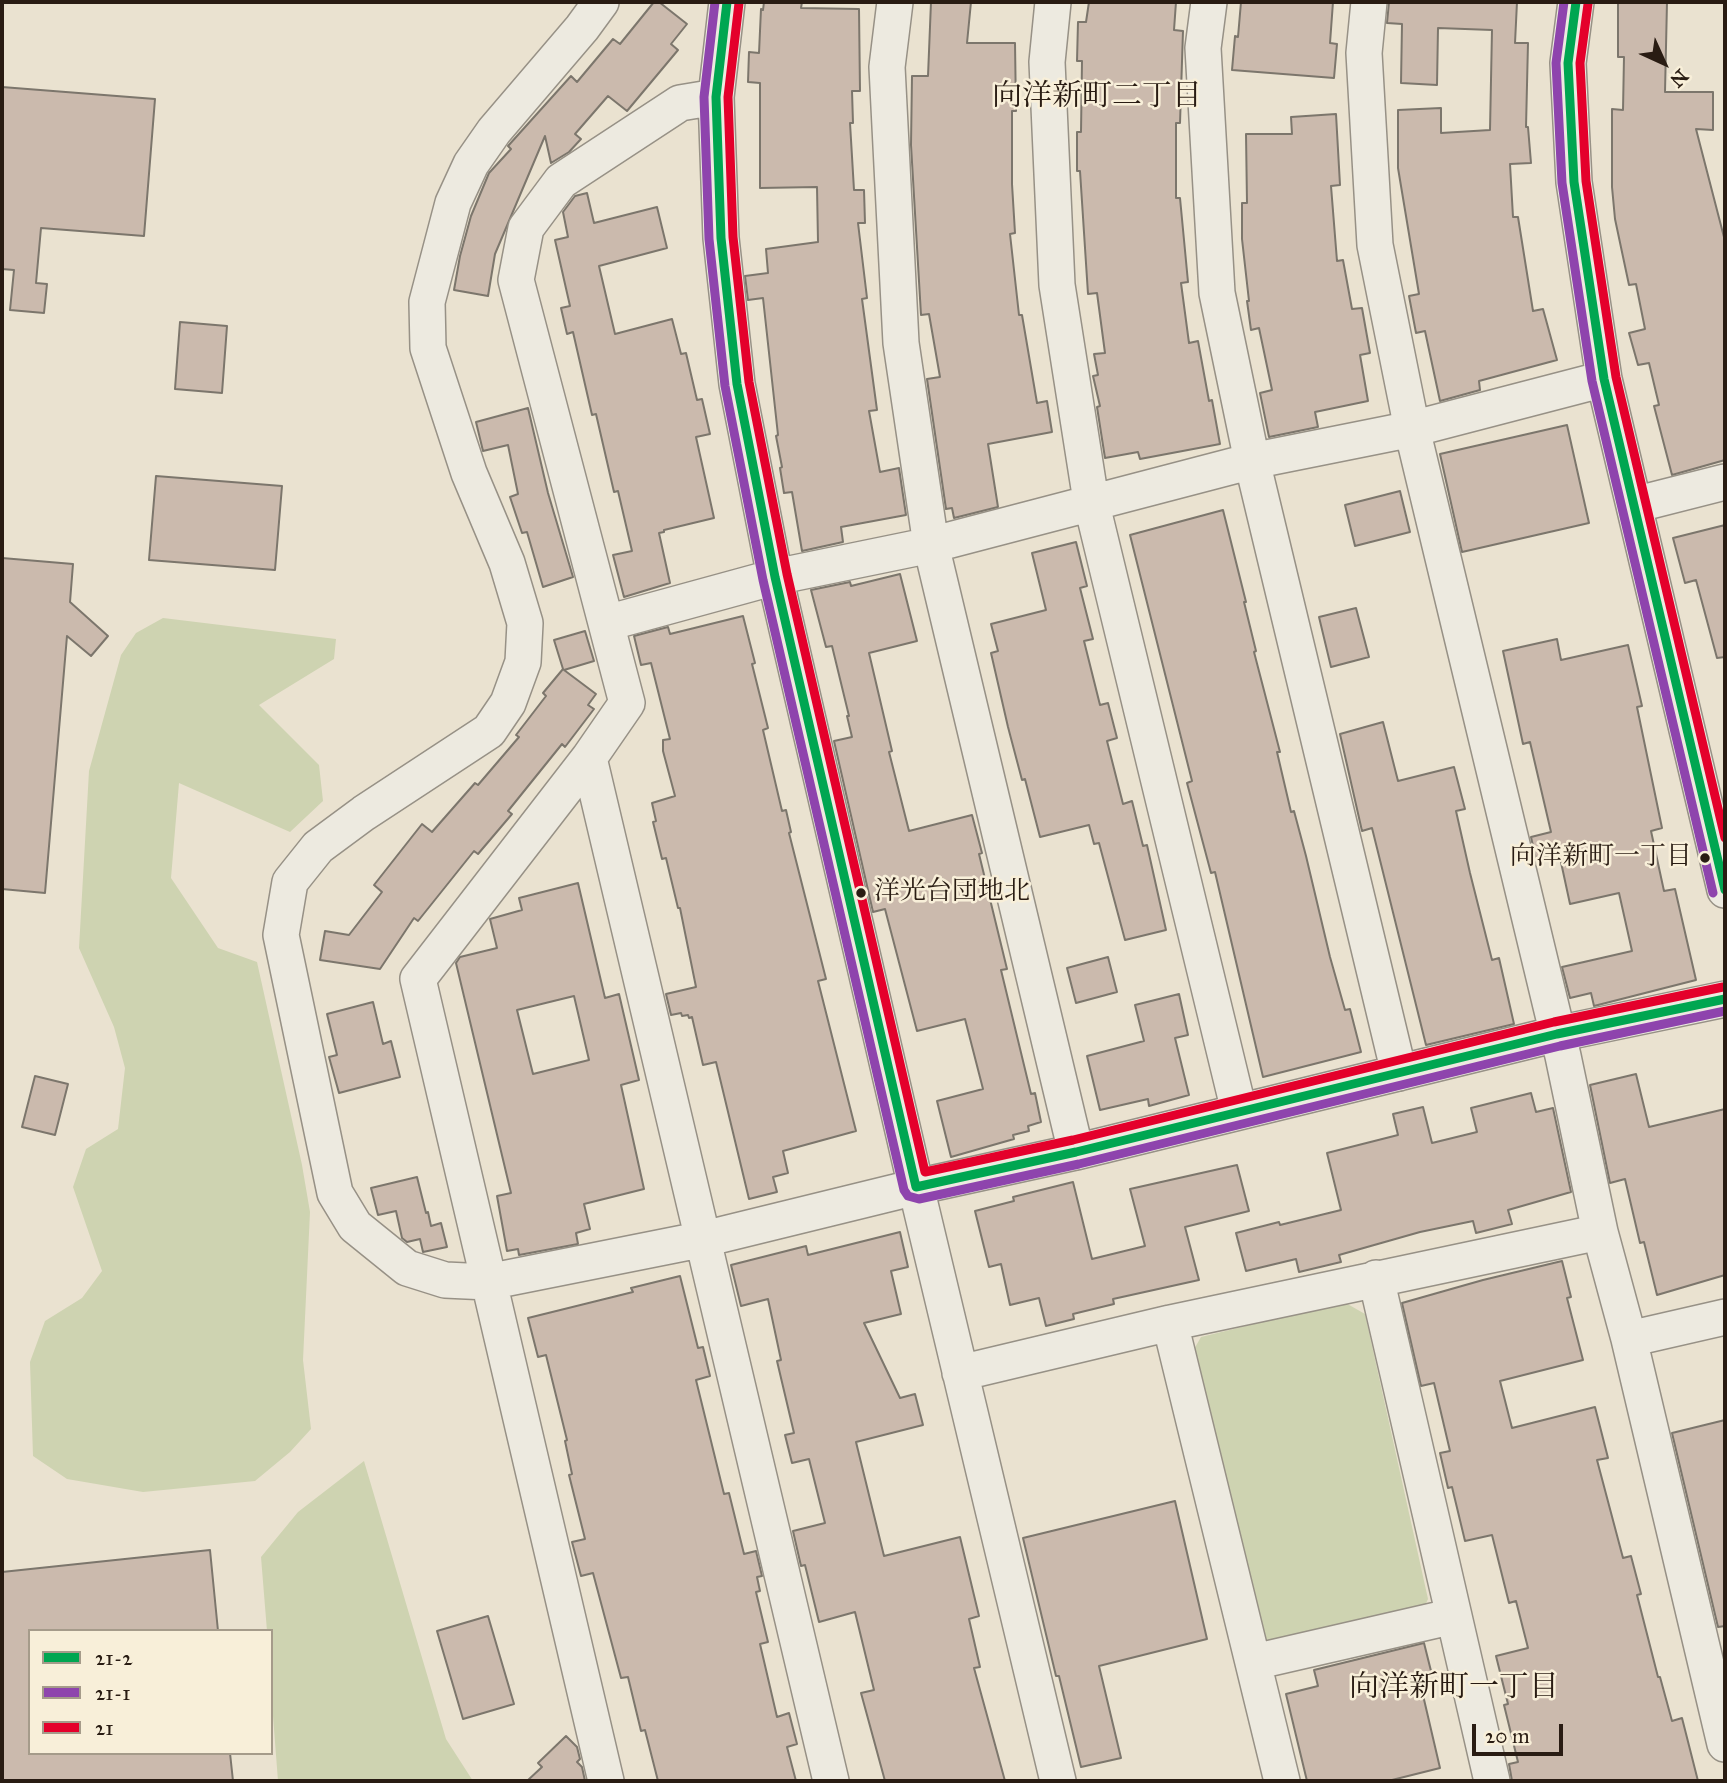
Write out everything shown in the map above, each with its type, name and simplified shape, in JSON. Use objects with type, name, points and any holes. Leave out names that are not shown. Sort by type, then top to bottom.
[{"type":"street","points":[[601,2],[582,29],[494,131],[471,164],[453,204],[427,302],[428,348],[469,473],[507,563],[525,623],[523,662],[508,703],[489,731],[364,813],[318,847],[290,882],[281,935],[335,1193],[355,1226],[407,1268],[445,1280],[488,1282],[704,1239],[1076,1152],[1557,1034],[1725,999]]},
{"type":"street","points":[[727,2],[716,97],[721,238],[737,384],[775,577],[916,1188],[1058,1781]]},
{"type":"street","points":[[895,2],[887,67],[901,343],[931,545],[1076,1152]]},
{"type":"street","points":[[1053,2],[1047,62],[1057,285],[1091,501],[1239,1111]]},
{"type":"street","points":[[1209,2],[1203,48],[1217,293],[1252,461],[1399,1073]]},
{"type":"street","points":[[1368,2],[1364,53],[1375,245],[1412,429],[1557,1034],[1600,1232],[1629,1339],[1725,1744]]},
{"type":"street","points":[[1576,2],[1568,63],[1574,182],[1604,379],[1725,890]]},
{"type":"street","points":[[606,1781],[418,979],[589,758],[627,703],[516,280],[526,228],[561,181],[680,103],[716,97]]},
{"type":"street","points":[[607,623],[775,577],[931,545],[1252,461],[1412,429],[1604,379]]},
{"type":"street","points":[[1634,505],[1725,482]]},
{"type":"street","points":[[589,758],[831,1781]]},
{"type":"street","points":[[960,1373],[1170,1323],[1600,1232]]},
{"type":"street","points":[[1376,1278],[1492,1781]]},
{"type":"street","points":[[1629,1339],[1725,1318]]},
{"type":"street","points":[[1170,1323],[1282,1781]]},
{"type":"street","points":[[1254,1662],[1454,1616]]},
{"type":"green space","points":[[163,618],[336,639],[334,659],[259,705],[319,765],[323,801],[290,832],[179,783],[171,878],[218,948],[257,962],[310,1212],[303,1360],[311,1429],[290,1452],[255,1481],[143,1492],[67,1479],[33,1456],[30,1362],[45,1321],[82,1298],[102,1271],[73,1187],[86,1149],[118,1129],[125,1068],[114,1027],[79,948],[89,771],[121,655],[136,633]]},
{"type":"green space","points":[[1344,1302],[1365,1314],[1428,1599],[1422,1612],[1269,1649],[1256,1640],[1189,1358],[1201,1337]]},
{"type":"green space","points":[[364,1461],[446,1739],[473,1781],[278,1781],[273,1716],[273,1629],[267,1629],[261,1557],[298,1512]]},
{"type":"building","points":[[654,2],[659,2],[687,24],[671,44],[678,50],[627,111],[608,96],[575,134],[581,139],[569,152],[551,163],[545,136],[495,254],[488,296],[454,290],[471,216],[489,173],[511,149],[508,146],[571,76],[577,82],[613,39],[620,44]]},
{"type":"building","points":[[764,2],[802,2],[801,8],[859,9],[860,91],[852,91],[853,123],[850,123],[854,190],[864,190],[865,223],[858,223],[867,298],[862,299],[877,410],[869,411],[880,472],[899,468],[906,515],[841,527],[843,542],[802,551],[792,492],[784,493],[780,468],[763,298],[748,300],[745,276],[768,273],[766,249],[818,242],[817,187],[760,188],[760,83],[748,82],[749,52],[759,53],[761,9],[763,10]]},
{"type":"building","points":[[931,2],[971,2],[967,43],[1015,43],[1016,111],[1012,111],[1012,184],[1015,233],[1010,234],[1019,315],[1022,315],[1037,403],[1047,401],[1052,432],[988,444],[998,507],[954,518],[952,508],[946,509],[927,379],[940,377],[929,314],[921,315],[911,145],[912,76],[928,76]]},
{"type":"building","points":[[1089,2],[1176,2],[1174,30],[1183,31],[1180,123],[1176,123],[1176,198],[1180,198],[1188,282],[1181,283],[1189,343],[1198,341],[1220,444],[1140,459],[1138,452],[1105,458],[1097,407],[1100,406],[1093,376],[1098,375],[1094,354],[1105,353],[1097,293],[1088,294],[1080,171],[1077,171],[1077,132],[1081,132],[1082,61],[1077,61],[1078,22],[1086,22]]},
{"type":"building","points":[[1241,2],[1333,2],[1330,43],[1337,44],[1334,78],[1232,70]]},
{"type":"building","points":[[1389,2],[1517,2],[1515,43],[1528,43],[1526,127],[1531,163],[1510,164],[1513,217],[1518,217],[1533,311],[1543,309],[1557,360],[1479,381],[1480,390],[1440,401],[1425,331],[1416,333],[1409,296],[1419,294],[1398,168],[1398,110],[1441,108],[1441,133],[1490,130],[1492,30],[1438,28],[1437,85],[1401,83],[1402,24],[1387,23]]},
{"type":"building","points":[[1618,2],[1667,2],[1665,92],[1713,92],[1713,130],[1696,129],[1725,241],[1725,460],[1672,475],[1654,406],[1659,405],[1649,363],[1638,365],[1629,333],[1645,329],[1636,284],[1629,285],[1615,219],[1612,187],[1612,109],[1623,110],[1624,57],[1618,57]]},
{"type":"building","points":[[2,87],[155,99],[144,236],[41,228],[36,283],[47,284],[44,313],[10,310],[14,270],[2,269]]},
{"type":"building","points":[[1336,114],[1340,185],[1331,186],[1337,261],[1343,260],[1352,309],[1362,308],[1370,353],[1360,355],[1368,401],[1315,412],[1318,427],[1269,437],[1260,393],[1272,390],[1259,328],[1251,330],[1242,239],[1242,203],[1247,203],[1246,134],[1292,134],[1291,117]]},
{"type":"building","points":[[587,193],[594,223],[657,207],[667,248],[599,266],[615,334],[672,319],[681,354],[686,353],[697,400],[702,399],[710,434],[696,437],[714,518],[659,533],[670,583],[624,597],[613,555],[632,551],[618,491],[614,492],[596,414],[592,415],[573,332],[567,334],[561,308],[570,306],[555,240],[568,237],[563,212],[575,196]]},
{"type":"building","points":[[180,322],[227,326],[222,393],[175,389]]},
{"type":"building","points":[[528,408],[548,493],[573,577],[543,587],[527,532],[522,533],[510,497],[518,494],[508,445],[483,451],[476,422]]},
{"type":"building","points":[[1567,425],[1589,523],[1462,552],[1440,454]]},
{"type":"building","points":[[156,476],[282,486],[275,570],[149,560]]},
{"type":"building","points":[[1400,491],[1410,532],[1355,546],[1345,505]]},
{"type":"building","points":[[1223,510],[1246,602],[1256,651],[1254,652],[1280,752],[1277,752],[1291,812],[1294,811],[1345,1010],[1350,1009],[1361,1052],[1263,1077],[1215,872],[1211,873],[1187,783],[1192,781],[1130,535]]},
{"type":"building","points":[[1725,525],[1725,657],[1717,658],[1696,580],[1685,583],[1673,538]]},
{"type":"building","points":[[1076,542],[1087,586],[1080,588],[1093,639],[1084,641],[1100,705],[1108,703],[1117,738],[1107,741],[1123,804],[1132,801],[1143,846],[1147,845],[1166,930],[1125,940],[1099,843],[1094,844],[1089,825],[1040,837],[1025,779],[1022,780],[991,653],[998,651],[991,624],[1046,610],[1032,553]]},
{"type":"building","points":[[2,558],[73,564],[70,602],[108,636],[91,656],[67,636],[45,893],[2,889]]},
{"type":"building","points":[[900,574],[917,641],[869,653],[892,751],[889,752],[909,831],[972,815],[1007,969],[1001,970],[1031,1094],[1035,1093],[1041,1122],[1028,1126],[1029,1131],[1013,1135],[1014,1139],[951,1157],[937,1101],[983,1089],[965,1019],[917,1031],[885,909],[873,912],[834,741],[852,737],[849,716],[832,646],[826,647],[811,590],[850,582],[851,586]]},
{"type":"building","points":[[1356,608],[1369,657],[1331,667],[1319,617]]},
{"type":"building","points":[[743,616],[768,728],[763,730],[782,811],[786,810],[791,832],[789,833],[826,979],[818,981],[856,1131],[783,1151],[788,1173],[773,1177],[777,1192],[749,1199],[716,1062],[703,1065],[692,1017],[682,1016],[681,1013],[671,1015],[666,994],[696,987],[680,908],[666,858],[662,859],[653,822],[656,821],[652,803],[675,796],[663,751],[663,740],[670,739],[651,663],[641,665],[634,636],[668,627],[670,634]]},
{"type":"building","points":[[585,631],[594,661],[564,670],[596,694],[588,705],[594,709],[565,747],[562,744],[508,811],[512,814],[478,854],[474,851],[418,921],[414,918],[380,969],[320,960],[325,931],[349,935],[382,892],[374,885],[422,824],[432,832],[475,783],[478,785],[519,737],[516,735],[546,696],[543,693],[563,669],[554,640]]},
{"type":"building","points":[[1557,639],[1561,660],[1628,645],[1642,706],[1637,707],[1662,828],[1651,831],[1664,891],[1675,889],[1696,980],[1594,1006],[1591,993],[1570,998],[1562,967],[1632,951],[1619,893],[1570,904],[1559,853],[1536,859],[1531,837],[1551,832],[1530,742],[1523,744],[1503,651]]},
{"type":"building","points":[[1383,722],[1398,781],[1454,767],[1465,809],[1456,811],[1470,873],[1492,960],[1499,958],[1514,1024],[1426,1045],[1372,828],[1362,831],[1340,734]]},
{"type":"building","points":[[578,883],[605,998],[619,994],[639,1080],[621,1085],[644,1189],[584,1204],[590,1229],[576,1233],[578,1244],[519,1255],[518,1249],[507,1251],[497,1196],[511,1193],[456,963],[460,957],[497,948],[490,919],[522,910],[519,898]],"holes":[[[574,996],[589,1060],[533,1074],[517,1010]]]},
{"type":"building","points":[[1108,957],[1117,992],[1076,1003],[1067,968]]},
{"type":"building","points":[[1179,994],[1188,1035],[1175,1038],[1189,1095],[1149,1106],[1148,1099],[1100,1110],[1087,1056],[1144,1041],[1135,1005]]},
{"type":"building","points":[[373,1002],[383,1044],[391,1041],[400,1077],[339,1093],[329,1057],[337,1055],[327,1014]]},
{"type":"building","points":[[1636,1074],[1649,1127],[1725,1109],[1725,1275],[1657,1295],[1644,1242],[1640,1243],[1625,1179],[1610,1183],[1590,1085]]},
{"type":"building","points":[[35,1076],[68,1084],[55,1135],[22,1127]]},
{"type":"building","points":[[1531,1093],[1536,1112],[1553,1108],[1571,1192],[1508,1210],[1512,1224],[1476,1233],[1473,1221],[1420,1232],[1339,1255],[1341,1262],[1299,1272],[1296,1259],[1246,1271],[1236,1233],[1341,1210],[1327,1153],[1398,1135],[1393,1114],[1423,1107],[1432,1143],[1477,1132],[1471,1108]]},
{"type":"building","points":[[1237,1165],[1249,1211],[1185,1227],[1199,1280],[1113,1299],[1114,1304],[1073,1314],[1074,1319],[1046,1326],[1039,1298],[1010,1305],[1001,1264],[989,1267],[975,1211],[1014,1201],[1013,1197],[1073,1182],[1092,1259],[1145,1246],[1130,1189]]},
{"type":"building","points":[[417,1177],[431,1226],[441,1223],[447,1247],[423,1252],[420,1239],[407,1242],[402,1238],[396,1211],[378,1215],[371,1188]]},
{"type":"building","points":[[900,1232],[908,1267],[891,1271],[901,1314],[864,1323],[900,1398],[915,1394],[923,1425],[856,1442],[884,1556],[960,1537],[979,1616],[969,1619],[980,1667],[974,1668],[1005,1781],[885,1781],[861,1693],[874,1690],[855,1612],[819,1622],[805,1565],[801,1566],[793,1531],[825,1523],[809,1459],[792,1463],[785,1435],[794,1433],[777,1361],[781,1360],[768,1299],[741,1306],[731,1265],[806,1246],[808,1255]]},
{"type":"building","points":[[1562,1261],[1571,1297],[1567,1298],[1583,1360],[1500,1381],[1512,1428],[1595,1407],[1608,1458],[1597,1460],[1623,1558],[1631,1556],[1641,1594],[1637,1595],[1658,1677],[1672,1721],[1682,1718],[1698,1781],[1512,1781],[1509,1764],[1518,1762],[1504,1705],[1508,1704],[1496,1656],[1528,1648],[1516,1601],[1509,1603],[1492,1535],[1465,1541],[1452,1487],[1448,1488],[1440,1453],[1450,1451],[1434,1383],[1421,1386],[1402,1303]]},
{"type":"building","points":[[680,1276],[698,1348],[703,1347],[710,1376],[696,1380],[724,1494],[729,1493],[744,1554],[756,1551],[762,1576],[757,1577],[760,1591],[756,1592],[768,1642],[760,1644],[777,1717],[789,1713],[797,1744],[787,1747],[796,1781],[658,1781],[645,1730],[641,1731],[628,1677],[621,1678],[593,1573],[581,1576],[572,1542],[585,1539],[569,1475],[572,1474],[565,1441],[567,1440],[546,1355],[538,1357],[528,1318],[633,1292],[631,1288]]},
{"type":"building","points":[[1725,1420],[1725,1626],[1718,1627],[1672,1433]]},
{"type":"building","points":[[1175,1501],[1207,1639],[1099,1666],[1121,1758],[1081,1767],[1023,1538]]},
{"type":"building","points":[[210,1550],[218,1629],[28,1629],[28,1755],[230,1755],[233,1781],[2,1781],[2,1572]]},
{"type":"building","points":[[488,1616],[514,1704],[463,1719],[437,1631]]},
{"type":"building","points":[[1424,1643],[1432,1675],[1419,1678],[1440,1768],[1388,1781],[1307,1781],[1286,1694],[1318,1686],[1314,1670]]},
{"type":"building","points":[[566,1736],[577,1747],[580,1759],[577,1762],[582,1767],[585,1781],[527,1781],[542,1767],[538,1763]]},
{"type":"transit line","name":"21-1","points":[[715,2],[704,97],[709,239],[725,386],[763,580],[904,1190],[908,1196],[919,1199],[1079,1164],[1560,1046],[1725,1011]]},
{"type":"transit line","name":"21-2","points":[[727,2],[716,97],[721,238],[737,384],[775,577],[916,1187]]},
{"type":"transit line","name":"21-1","points":[[1564,2],[1556,63],[1562,183],[1592,381],[1713,893]]},
{"type":"transit line","name":"21-2","points":[[1576,2],[1568,63],[1574,182],[1604,379],[1725,890]]},
{"type":"transit line","name":"21","points":[[739,3],[728,97],[733,237],[749,382],[787,574],[925,1172],[1073,1140],[1554,1022],[1723,987]]},
{"type":"transit line","name":"21","points":[[1588,4],[1580,63],[1586,181],[1616,377],[1725,838]]},
{"type":"transit line","name":"21-2","points":[[916,1187],[1076,1152],[1557,1034],[1725,999]]},
{"type":"place","name":"向洋新町一丁目","points":[[1705,858]]},
{"type":"place","name":"洋光台団地北","points":[[861,893]]},
{"type":"district","name":"向洋新町二丁目","points":[[1097,98]]},
{"type":"district","name":"向洋新町一丁目","points":[[1454,1689]]}]
